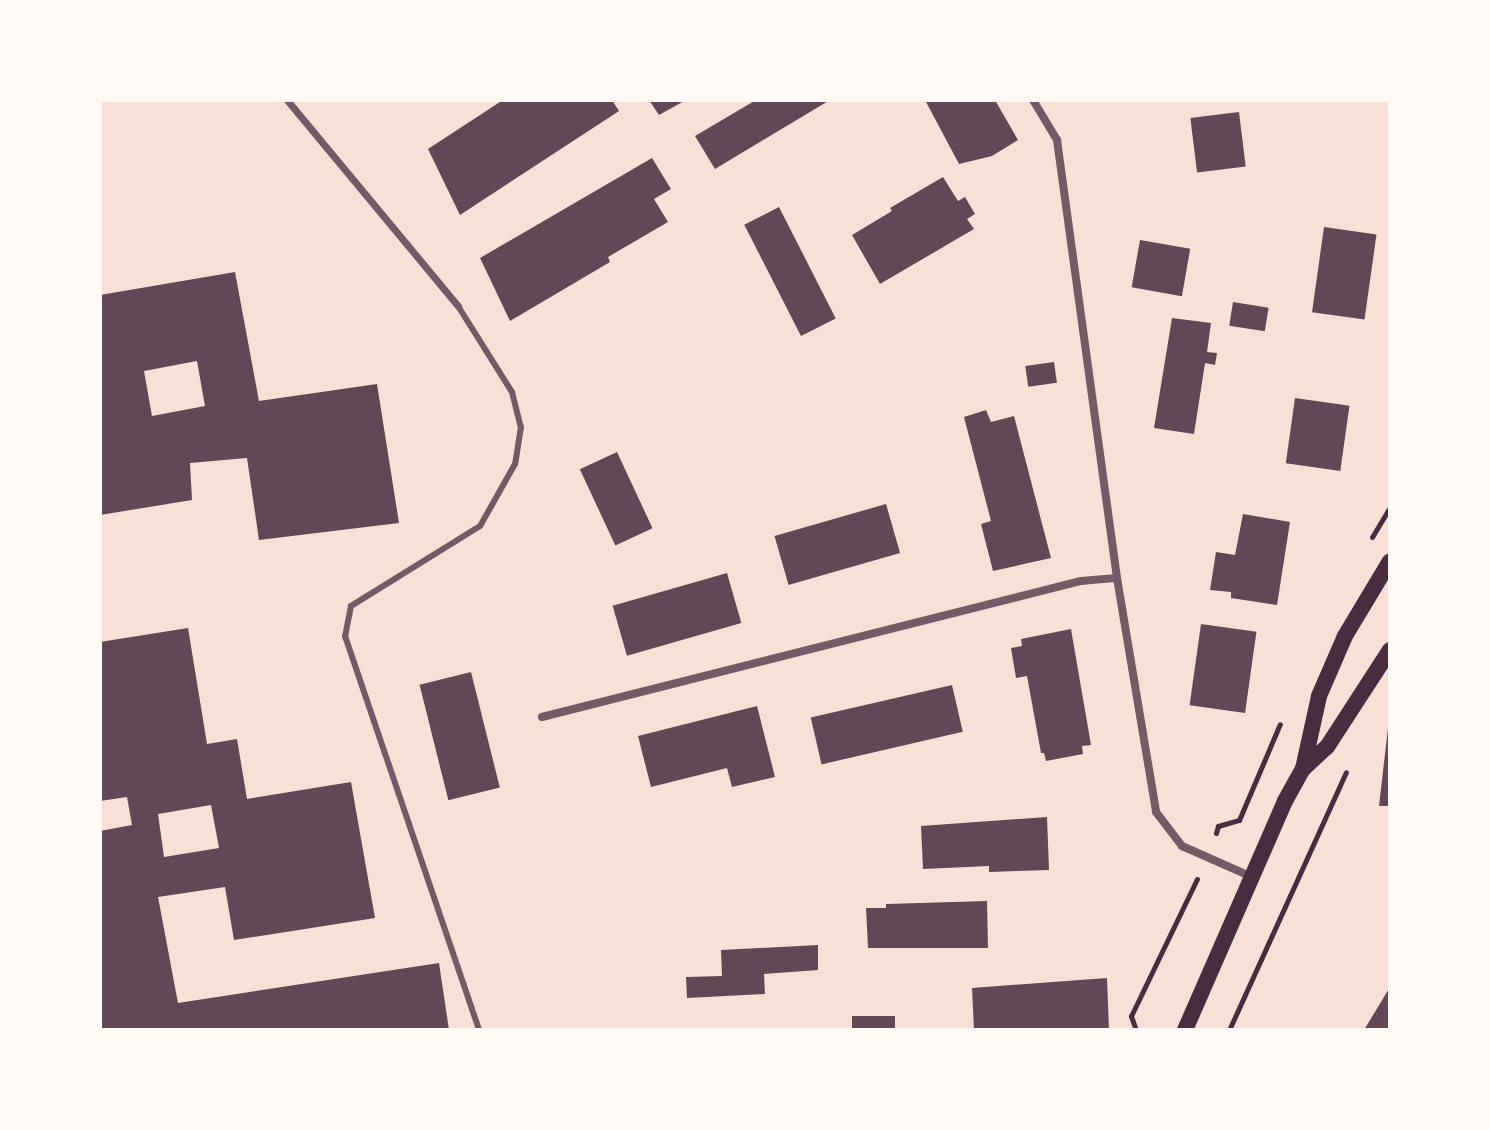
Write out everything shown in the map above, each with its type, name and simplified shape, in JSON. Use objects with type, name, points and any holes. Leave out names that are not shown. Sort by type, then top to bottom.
[{"type":"main road","points":[[1185,1030],[1303,769],[1319,696],[1345,636],[1390,561]]},
{"type":"main road","points":[[1303,769],[1327,747],[1390,650]]},
{"type":"street","points":[[287,100],[458,306]]},
{"type":"street","points":[[1033,100],[1057,140],[1117,578],[1156,812],[1182,846],[1252,877]]},
{"type":"street","points":[[542,717],[1081,581],[1117,578]]},
{"type":"lane","points":[[458,306],[512,392],[521,427],[515,464],[480,526],[351,606],[345,636],[479,1030]]},
{"type":"path","points":[[1136,1030],[1131,1016],[1170,928],[1210,856],[1218,826],[1239,820],[1286,712]]},
{"type":"path","points":[[1229,1030],[1352,762]]},
{"type":"building","points":[[503,100],[612,100],[619,111],[460,215],[428,149]]},
{"type":"building","points":[[649,100],[686,100],[659,115]]},
{"type":"building","points":[[756,100],[830,100],[715,169],[695,136]]},
{"type":"building","points":[[925,100],[995,100],[1018,140],[992,156],[959,164]]},
{"type":"building","points":[[1239,112],[1246,167],[1197,173],[1190,118]]},
{"type":"building","points":[[652,158],[671,189],[654,199],[668,222],[608,257],[610,262],[510,321],[480,258]]},
{"type":"building","points":[[943,177],[958,201],[965,197],[975,214],[967,219],[974,229],[880,284],[852,235]]},
{"type":"building","points":[[779,207],[836,318],[801,336],[744,225]]},
{"type":"building","points":[[1324,227],[1376,234],[1365,320],[1312,312]]},
{"type":"building","points":[[1140,240],[1190,249],[1182,296],[1132,287]]},
{"type":"building","points":[[235,272],[259,401],[377,384],[399,523],[259,540],[247,458],[190,463],[192,500],[100,515],[100,295]],"holes":[[[197,361],[205,406],[152,416],[144,371]]]},
{"type":"building","points":[[1233,302],[1269,308],[1265,331],[1229,326]]},
{"type":"building","points":[[1172,318],[1211,323],[1207,352],[1217,353],[1215,365],[1205,363],[1194,434],[1154,428]]},
{"type":"building","points":[[1054,362],[1057,383],[1028,387],[1025,366]]},
{"type":"building","points":[[1295,398],[1349,406],[1340,471],[1286,463]]},
{"type":"building","points":[[986,410],[991,422],[1014,416],[1051,558],[993,571],[981,524],[991,521],[964,417]]},
{"type":"building","points":[[617,452],[652,528],[615,545],[580,469]]},
{"type":"building","points":[[886,504],[900,553],[789,585],[774,536]]},
{"type":"building","points":[[1243,514],[1290,522],[1277,605],[1231,598],[1231,592],[1210,590],[1216,552],[1235,555]]},
{"type":"building","points":[[727,573],[741,623],[627,656],[613,606]]},
{"type":"building","points":[[1201,624],[1256,632],[1245,713],[1190,705]]},
{"type":"building","points":[[188,628],[207,744],[237,739],[247,799],[351,782],[375,918],[234,940],[225,887],[158,897],[178,1003],[439,963],[449,1030],[100,1030],[100,831],[132,825],[127,797],[100,801],[100,642]],"holes":[[[211,805],[219,848],[164,857],[158,814]]]},
{"type":"building","points":[[1071,629],[1091,745],[1082,746],[1083,754],[1046,761],[1044,753],[1041,753],[1027,676],[1016,678],[1011,648],[1022,646],[1021,639]]},
{"type":"building","points":[[471,672],[500,787],[448,800],[420,685]]},
{"type":"building","points":[[952,685],[963,732],[822,764],[811,718]]},
{"type":"building","points":[[757,706],[775,777],[732,787],[727,768],[651,787],[638,736]]},
{"type":"building","points":[[1388,728],[1390,806],[1379,806]]},
{"type":"building","points":[[1047,817],[1049,870],[989,872],[989,866],[923,869],[921,826]]},
{"type":"building","points":[[987,901],[988,948],[868,948],[866,908],[886,908],[886,904]]},
{"type":"building","points":[[818,945],[818,970],[764,974],[765,994],[687,998],[686,977],[722,976],[721,950]]},
{"type":"building","points":[[1107,978],[1109,1030],[974,1030],[972,988]]},
{"type":"building","points":[[1390,987],[1390,1030],[1364,1030]]},
{"type":"building","points":[[852,1016],[895,1016],[895,1030],[852,1030]]}]
